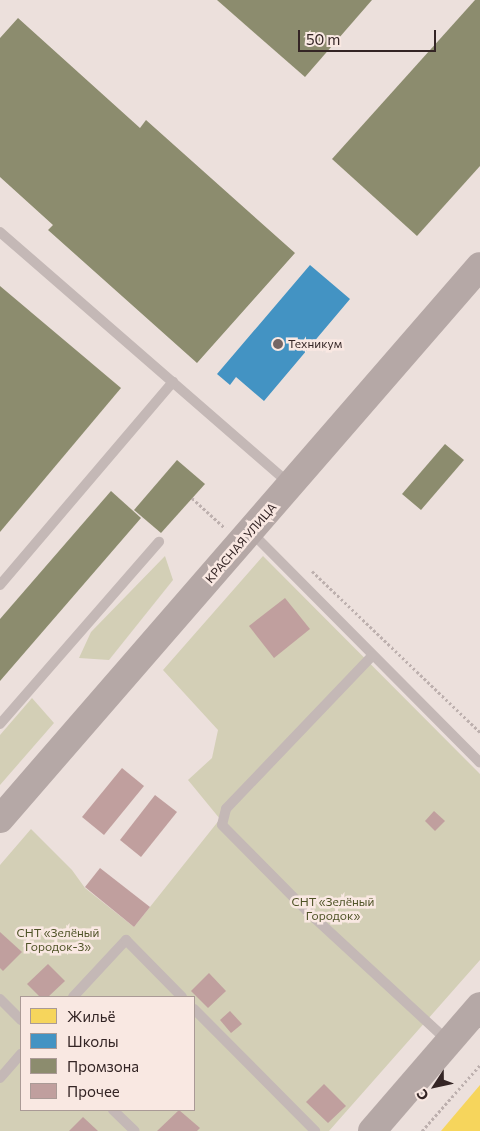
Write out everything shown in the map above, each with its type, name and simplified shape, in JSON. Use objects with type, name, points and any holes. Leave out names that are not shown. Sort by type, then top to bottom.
[{"type":"main road","name":"КРАСНАЯ УЛИЦА","points":[[0,819],[239,531],[291,485],[480,266]]},
{"type":"main road","points":[[372,1131],[480,1006]]},
{"type":"lane","points":[[0,232],[291,485]]},
{"type":"lane","points":[[0,585],[173,382]]},
{"type":"lane","points":[[239,531],[372,656],[480,763]]},
{"type":"lane","points":[[0,724],[159,542]]},
{"type":"lane","points":[[372,656],[226,809],[222,825],[314,917],[449,1042]]},
{"type":"lane","points":[[74,996],[126,940],[181,996]]},
{"type":"lane","points":[[0,999],[20,1019]]},
{"type":"lane","points":[[195,1010],[316,1131]]},
{"type":"lane","points":[[0,1078],[20,1055]]},
{"type":"lane","points":[[115,1111],[135,1131]]},
{"type":"path","points":[[192,498],[239,531]]},
{"type":"path","points":[[310,569],[480,732]]},
{"type":"path","points":[[422,1131],[480,1064]]},
{"type":"green space","points":[[165,556],[173,580],[109,660],[79,658],[91,632]]},
{"type":"green space","name":"СНТ «Зелёный Городок»","points":[[263,556],[480,774],[480,960],[329,1131],[0,1131],[0,865],[31,829],[72,870],[85,888],[134,927],[220,819],[188,780],[212,758],[218,730],[163,670]]},
{"type":"green space","points":[[32,698],[54,723],[0,785],[0,735]]},
{"type":"building: Жильё","points":[[480,1085],[480,1131],[441,1131]]},
{"type":"building: Школы","points":[[310,265],[350,299],[264,401],[236,377],[230,385],[217,374]]},
{"type":"building: Промзона","points":[[217,0],[372,0],[305,77]]},
{"type":"building: Промзона","points":[[475,0],[480,0],[480,166],[417,236],[332,159]]},
{"type":"building: Промзона","points":[[18,18],[140,128],[146,120],[295,253],[197,363],[48,230],[53,225],[0,177],[0,38]]},
{"type":"building: Промзона","points":[[0,286],[121,388],[0,532]]},
{"type":"building: Промзона","points":[[445,444],[464,460],[421,510],[402,494]]},
{"type":"building: Промзона","points":[[177,460],[205,484],[161,533],[134,510]]},
{"type":"building: Промзона","points":[[111,491],[141,518],[0,681],[0,619]]},
{"type":"building: Прочее","points":[[285,598],[310,629],[274,658],[249,626]]},
{"type":"building: Прочее","points":[[122,768],[144,786],[104,835],[82,817]]},
{"type":"building: Прочее","points":[[155,795],[177,812],[141,857],[120,840]]},
{"type":"building: Прочее","points":[[434,811],[445,821],[435,831],[425,821]]},
{"type":"building: Прочее","points":[[100,868],[150,907],[134,927],[85,887]]},
{"type":"building: Прочее","points":[[0,932],[22,952],[3,971],[0,968]]},
{"type":"building: Прочее","points":[[48,964],[65,981],[49,996],[39,996],[27,984]]},
{"type":"building: Прочее","points":[[209,973],[226,991],[208,1008],[191,991]]},
{"type":"building: Прочее","points":[[230,1011],[242,1024],[231,1033],[220,1020]]},
{"type":"building: Прочее","points":[[324,1084],[346,1106],[328,1123],[306,1102]]},
{"type":"building: Прочее","points":[[178,1111],[200,1128],[197,1131],[157,1131]]},
{"type":"building: Прочее","points":[[83,1117],[98,1131],[69,1131]]},
{"type":"place","name":"Техникум","points":[[278,344]]},
{"type":"park label","name":"СНТ «Зелёный Городок-3»","points":[[58,940]]}]
